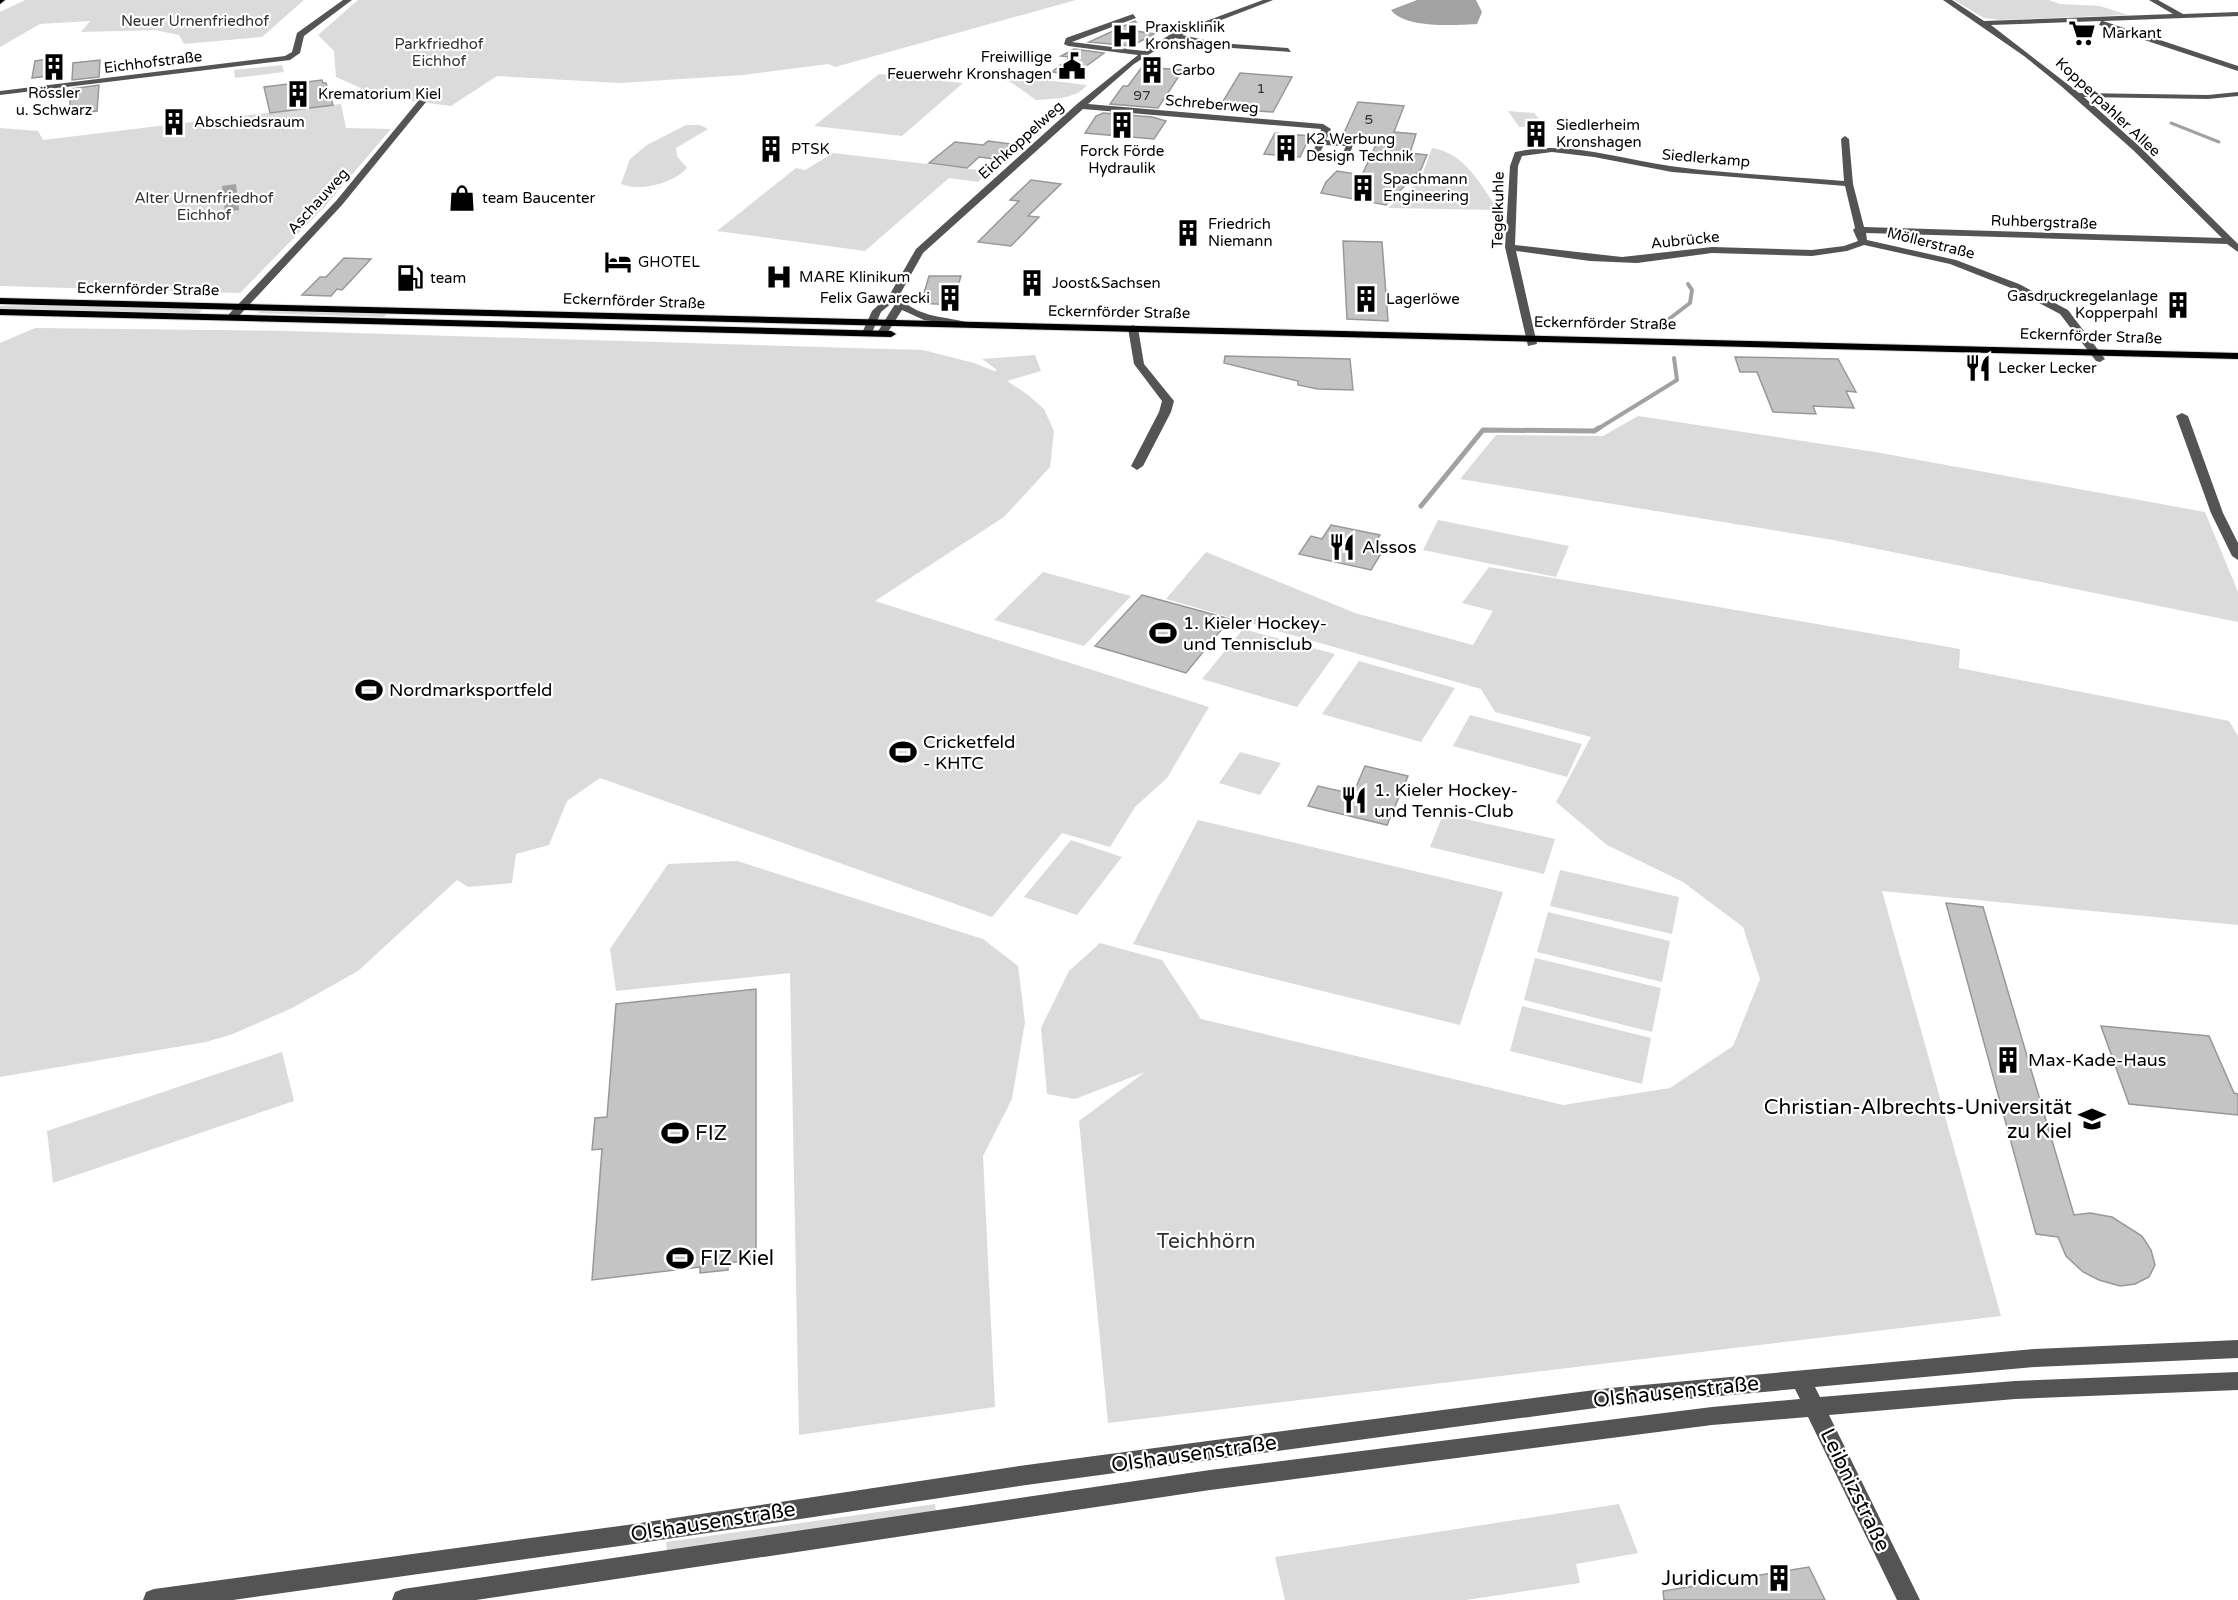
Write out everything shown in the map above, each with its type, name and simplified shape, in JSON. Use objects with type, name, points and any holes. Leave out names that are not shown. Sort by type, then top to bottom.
[{"type":"main road","name":"Eckernförder Straße","points":[[0,301],[243,306],[869,328],[882,333],[1134,332],[2098,355],[2238,356]]},
{"type":"main road","name":"Eckernförder Straße","points":[[0,312],[869,328],[890,323],[962,324],[1134,332]]},
{"type":"main road","name":"Eckernförder Straße","points":[[2098,355],[2238,365]]},
{"type":"street","name":"Eichhofstraße","points":[[0,93],[282,59],[296,53],[300,35],[348,0]]},
{"type":"street","name":"Kopperpahler Allee","points":[[1947,0],[1984,23],[2083,98],[2238,249]]},
{"type":"street","points":[[2153,0],[2182,16]]},
{"type":"street","name":"Eichkoppelweg","points":[[882,333],[890,323],[897,300],[919,251],[1080,106],[1143,53],[1174,36],[1260,1]]},
{"type":"street","points":[[1984,23],[2238,14]]},
{"type":"street","points":[[1133,16],[1069,40],[1068,44],[1143,53]]},
{"type":"street","points":[[2092,19],[2238,69]]},
{"type":"street","points":[[1174,36],[1218,45],[1288,50]]},
{"type":"street","points":[[2083,98],[2208,97],[2238,94]]},
{"type":"street","name":"Aschauweg","points":[[233,316],[339,203],[422,102]]},
{"type":"street","name":"Schreberweg","points":[[1080,106],[1321,126],[1327,129],[1322,142]]},
{"type":"street","name":"Möllerstraße","points":[[1845,139],[1849,184],[1858,230],[1863,242],[1953,262],[2015,286],[2064,312],[2098,355]]},
{"type":"street","name":"Siedlerkamp","points":[[1561,150],[1672,169],[1849,184]]},
{"type":"street","name":"Tegelkuhle","points":[[1531,340],[1510,247],[1515,159],[1518,154],[1524,152],[1561,150]]},
{"type":"street","name":"Ruhbergstraße","points":[[1858,230],[2230,241]]},
{"type":"street","name":"Aubrücke","points":[[1510,247],[1636,260],[1689,251],[1815,253],[1852,247],[1863,242]]},
{"type":"street","points":[[897,300],[919,317],[962,324]]},
{"type":"street","name":"Eichkoppelweg","points":[[869,328],[877,311],[897,300]]},
{"type":"street","points":[[1134,332],[1142,369],[1168,401],[1166,412],[1137,466]]},
{"type":"street","points":[[2182,416],[2217,513],[2238,556]]},
{"type":"street","name":"Olshausenstraße","points":[[154,1600],[627,1535],[1019,1476],[1610,1397],[2036,1358],[2238,1349]]},
{"type":"street","name":"Leibnizstraße","points":[[1801,1380],[1909,1600]]},
{"type":"street","name":"Olshausenstraße","points":[[403,1600],[1210,1480],[1712,1416],[2015,1390],[2238,1381]]},
{"type":"green space","name":"Neuer Urnenfriedhof","points":[[25,0],[304,0],[262,37],[184,44],[179,35],[155,30],[81,32],[90,21],[40,24],[0,47],[0,12]]},
{"type":"green space","name":"Parkfriedhof Eichhof","points":[[358,0],[1076,0],[835,67],[828,64],[743,75],[620,83],[497,76],[451,106],[381,97],[336,77],[334,51],[318,35]]},
{"type":"green space","points":[[1954,0],[2049,0],[2060,4],[2100,6],[2128,15],[2000,20],[1984,18]]},
{"type":"green space","points":[[282,65],[284,72],[235,78],[234,70]]},
{"type":"green space","points":[[987,73],[1087,85],[1070,96],[1036,100],[1012,83]]},
{"type":"green space","points":[[879,74],[963,83],[902,136],[814,126]]},
{"type":"green space","name":"Alter Urnenfriedhof Eichhof","points":[[341,104],[346,128],[391,129],[326,205],[240,293],[0,286],[0,128],[38,131],[43,140]]},
{"type":"green space","points":[[1508,111],[1534,113],[1546,127],[1519,127]]},
{"type":"green space","points":[[686,125],[700,125],[708,129],[676,148],[677,156],[687,168],[674,178],[656,185],[638,187],[621,184],[630,159],[647,145]]},
{"type":"green space","points":[[1432,148],[1444,151],[1463,163],[1498,210],[1388,208],[1420,181]]},
{"type":"green space","points":[[833,153],[987,171],[978,182],[949,178],[865,251],[717,231],[796,168],[805,170]]},
{"type":"green space","points":[[0,306],[203,309],[199,313],[0,309]]},
{"type":"green space","points":[[261,310],[388,313],[384,317],[258,313]]},
{"type":"green space","name":"Nordmarksportfeld","points":[[35,328],[288,331],[923,350],[974,363],[994,371],[997,370],[982,359],[1035,355],[1041,371],[1007,381],[1044,409],[1054,431],[1050,467],[1004,517],[875,601],[1209,707],[1167,778],[1135,807],[1110,847],[1062,833],[992,917],[600,778],[567,801],[549,845],[516,854],[512,883],[468,887],[457,880],[358,971],[292,1008],[233,1034],[206,1042],[0,1077],[0,343]]},
{"type":"green space","points":[[1638,416],[1875,452],[2205,512],[2238,592],[2238,622],[1833,540],[1460,479],[1496,435],[1603,436]]},
{"type":"green space","points":[[1438,520],[1569,546],[1556,577],[1423,550]]},
{"type":"green space","name":"Teichhörn","points":[[1206,552],[1355,613],[1473,645],[1493,611],[1462,603],[1489,567],[1960,649],[1959,668],[2229,721],[2238,736],[2238,925],[1882,891],[2001,1316],[1108,1423],[1079,1121],[1145,1072],[1075,1099],[1047,1094],[1041,1028],[1069,971],[1100,943],[1162,960],[1201,1019],[1563,1105],[1670,1088],[1733,1046],[1760,979],[1743,927],[1683,882],[1607,845],[1556,802],[1591,737],[1495,712],[1481,689],[1166,599]]},
{"type":"green space","points":[[1043,572],[1131,596],[1084,646],[994,620]]},
{"type":"green space","points":[[1243,629],[1335,654],[1297,707],[1202,679]]},
{"type":"green space","points":[[1359,661],[1455,688],[1421,742],[1322,714]]},
{"type":"green space","points":[[1470,715],[1582,744],[1567,777],[1453,746]]},
{"type":"green space","points":[[1240,752],[1281,763],[1260,795],[1219,783]]},
{"type":"green space","points":[[1443,814],[1555,839],[1544,874],[1430,847]]},
{"type":"green space","points":[[1198,820],[1503,892],[1460,1025],[1133,944]]},
{"type":"green space","points":[[1071,840],[1122,857],[1077,915],[1024,897]]},
{"type":"green space","points":[[737,861],[983,939],[1018,966],[1025,1022],[1012,1099],[983,1156],[995,1407],[799,1435],[790,973],[616,991],[610,949],[668,864]]},
{"type":"green space","points":[[1560,870],[1679,897],[1672,934],[1550,906]]},
{"type":"green space","points":[[1548,912],[1670,941],[1662,982],[1537,952]]},
{"type":"green space","points":[[1535,958],[1661,988],[1652,1032],[1524,1000]]},
{"type":"green space","points":[[1522,1006],[1651,1038],[1642,1084],[1510,1051]]},
{"type":"green space","points":[[282,1052],[294,1101],[53,1183],[47,1131]]},
{"type":"green space","points":[[935,1504],[936,1512],[667,1552],[666,1542]]},
{"type":"green space","points":[[1619,1504],[1638,1553],[1576,1564],[1580,1583],[1466,1600],[1285,1600],[1275,1557]]},
{"type":"shaded area","points":[[1417,0],[1476,0],[1482,12],[1477,24],[1444,25],[1407,20],[1391,10]]},
{"type":"shaded area","points":[[236,184],[239,210],[225,212],[222,186]]},
{"type":"building","name":"Praxisklinik Kronshagen","points":[[1135,21],[1137,23],[1130,30],[1154,34],[1132,46],[1089,42]]},
{"type":"building","name":"Freiwillige Feuerwehr Kronshagen","points":[[1074,49],[1104,53],[1074,75],[1052,72],[1070,57],[1061,56]]},
{"type":"building","points":[[54,58],[55,75],[32,78],[35,61]]},
{"type":"building","points":[[100,60],[99,77],[72,80],[73,63]]},
{"type":"building","points":[[1142,67],[1183,70],[1158,108],[1110,104],[1123,86],[1128,86]]},
{"type":"building","points":[[1240,73],[1292,77],[1273,112],[1219,108]]},
{"type":"building","name":"Krematorium Kiel","points":[[322,80],[326,83],[333,105],[270,113],[264,87]]},
{"type":"building","points":[[99,85],[97,111],[69,115],[71,89]]},
{"type":"building","points":[[1358,102],[1404,106],[1394,132],[1416,134],[1410,153],[1427,155],[1421,169],[1386,205],[1321,193],[1326,182],[1337,171],[1362,175],[1379,138],[1343,135]]},
{"type":"building","name":"Forck Förde Hydraulik","points":[[1103,113],[1152,117],[1166,121],[1154,139],[1085,133],[1096,116]]},
{"type":"building","name":"K2 Werbung Design Technik","points":[[1275,133],[1310,136],[1300,157],[1264,154]]},
{"type":"building","points":[[988,141],[1011,144],[994,159],[979,157],[967,168],[929,163],[955,142],[983,145]]},
{"type":"building","points":[[1031,180],[1061,184],[1028,216],[1039,217],[1011,246],[978,242],[1019,201],[1010,200]]},
{"type":"building","name":"Lagerlöwe","points":[[1343,241],[1382,242],[1388,321],[1347,319]]},
{"type":"building","points":[[344,258],[371,259],[342,290],[337,289],[331,296],[302,295],[320,277],[326,277]]},
{"type":"building","points":[[929,276],[961,276],[952,305],[921,303]]},
{"type":"building","points":[[1225,356],[1350,359],[1353,390],[1318,389],[1298,385],[1298,381],[1224,363]]},
{"type":"building","points":[[1735,357],[1838,359],[1856,392],[1846,391],[1854,408],[1813,406],[1816,414],[1773,412],[1757,372],[1740,372]]},
{"type":"building","name":"Alssos","points":[[1331,525],[1380,535],[1376,541],[1383,543],[1378,551],[1382,552],[1371,570],[1299,554],[1311,536],[1322,539]]},
{"type":"building","name":"1. Kieler Hockey- und Tennisclub","points":[[1142,595],[1230,619],[1186,673],[1095,646]]},
{"type":"building","name":"1. Kieler Hockey- und Tennis-Club","points":[[1365,766],[1408,776],[1387,825],[1308,806],[1318,786],[1353,794]]},
{"type":"building","name":"Max-Kade-Haus","points":[[1946,903],[1983,907],[2074,1215],[2090,1213],[2112,1217],[2142,1236],[2151,1250],[2155,1265],[2149,1277],[2135,1284],[2120,1286],[2099,1280],[2083,1272],[2066,1256],[2058,1237],[2036,1234]]},
{"type":"building","name":"FIZ","points":[[756,989],[756,1259],[728,1263],[728,1270],[700,1273],[700,1267],[592,1280],[602,1149],[592,1150],[595,1118],[607,1117],[616,1004]]},
{"type":"building","points":[[2101,1026],[2209,1036],[2234,1093],[2238,1094],[2238,1115],[2129,1104]]},
{"type":"building","name":"Juridicum","points":[[1809,1567],[1825,1600],[1664,1600],[1663,1591]]},
{"type":"waterway","points":[[2171,123],[2219,142]]},
{"type":"waterway","points":[[1669,319],[1690,303],[1692,290],[1688,284]]},
{"type":"waterway","points":[[1596,430],[1677,380],[1674,358]]},
{"type":"waterway","points":[[1421,506],[1483,430],[1594,431],[1599,428]]},
{"type":"place","name":"Markant","points":[[2082,33]]},
{"type":"place","name":"Praxisklinik Kronshagen","points":[[1125,36]]},
{"type":"place","name":"Freiwillige Feuerwehr Kronshagen","points":[[1072,66]]},
{"type":"place","name":"Rössler u. Schwarz","points":[[54,67]]},
{"type":"place","name":"Carbo","points":[[1152,70]]},
{"type":"place","name":"Krematorium Kiel","points":[[298,94]]},
{"type":"place","name":"Abschiedsraum","points":[[174,122]]},
{"type":"place","name":"Forck Förde Hydraulik","points":[[1122,125]]},
{"type":"place","name":"Siedlerheim Kronshagen","points":[[1536,134]]},
{"type":"place","name":"K2 Werbung Design Technik","points":[[1286,148]]},
{"type":"place","name":"PTSK","points":[[771,149]]},
{"type":"place","name":"Spachmann Engineering","points":[[1363,188]]},
{"type":"place","name":"team Baucenter","points":[[462,198]]},
{"type":"place","name":"Friedrich Niemann","points":[[1188,233]]},
{"type":"place","name":"GHOTEL","points":[[618,262]]},
{"type":"place","name":"MARE Klinikum","points":[[779,277]]},
{"type":"place","name":"team","points":[[410,278]]},
{"type":"place","name":"Joost&Sachsen","points":[[1032,283]]},
{"type":"place","name":"Felix Gawarecki","points":[[950,298]]},
{"type":"place","name":"Lagerlöwe","points":[[1366,299]]},
{"type":"place","name":"Gasdruckregelanlage Kopperpahl","points":[[2178,305]]},
{"type":"place","name":"Lecker Lecker","points":[[1978,368]]},
{"type":"place","name":"Alssos","points":[[1342,547]]},
{"type":"place","name":"1. Kieler Hockey- und Tennisclub","points":[[1163,633]]},
{"type":"place","name":"Nordmarksportfeld","points":[[369,690]]},
{"type":"place","name":"Cricketfeld - KHTC","points":[[903,752]]},
{"type":"place","name":"1. Kieler Hockey- und Tennis-Club","points":[[1354,800]]},
{"type":"place","name":"Max-Kade-Haus","points":[[2008,1060]]},
{"type":"place","name":"Christian-Albrechts-Universität zu Kiel","points":[[2092,1119]]},
{"type":"place","name":"FIZ","points":[[675,1133]]},
{"type":"place","name":"FIZ Kiel","points":[[680,1258]]},
{"type":"place","name":"Juridicum","points":[[1779,1578]]}]
